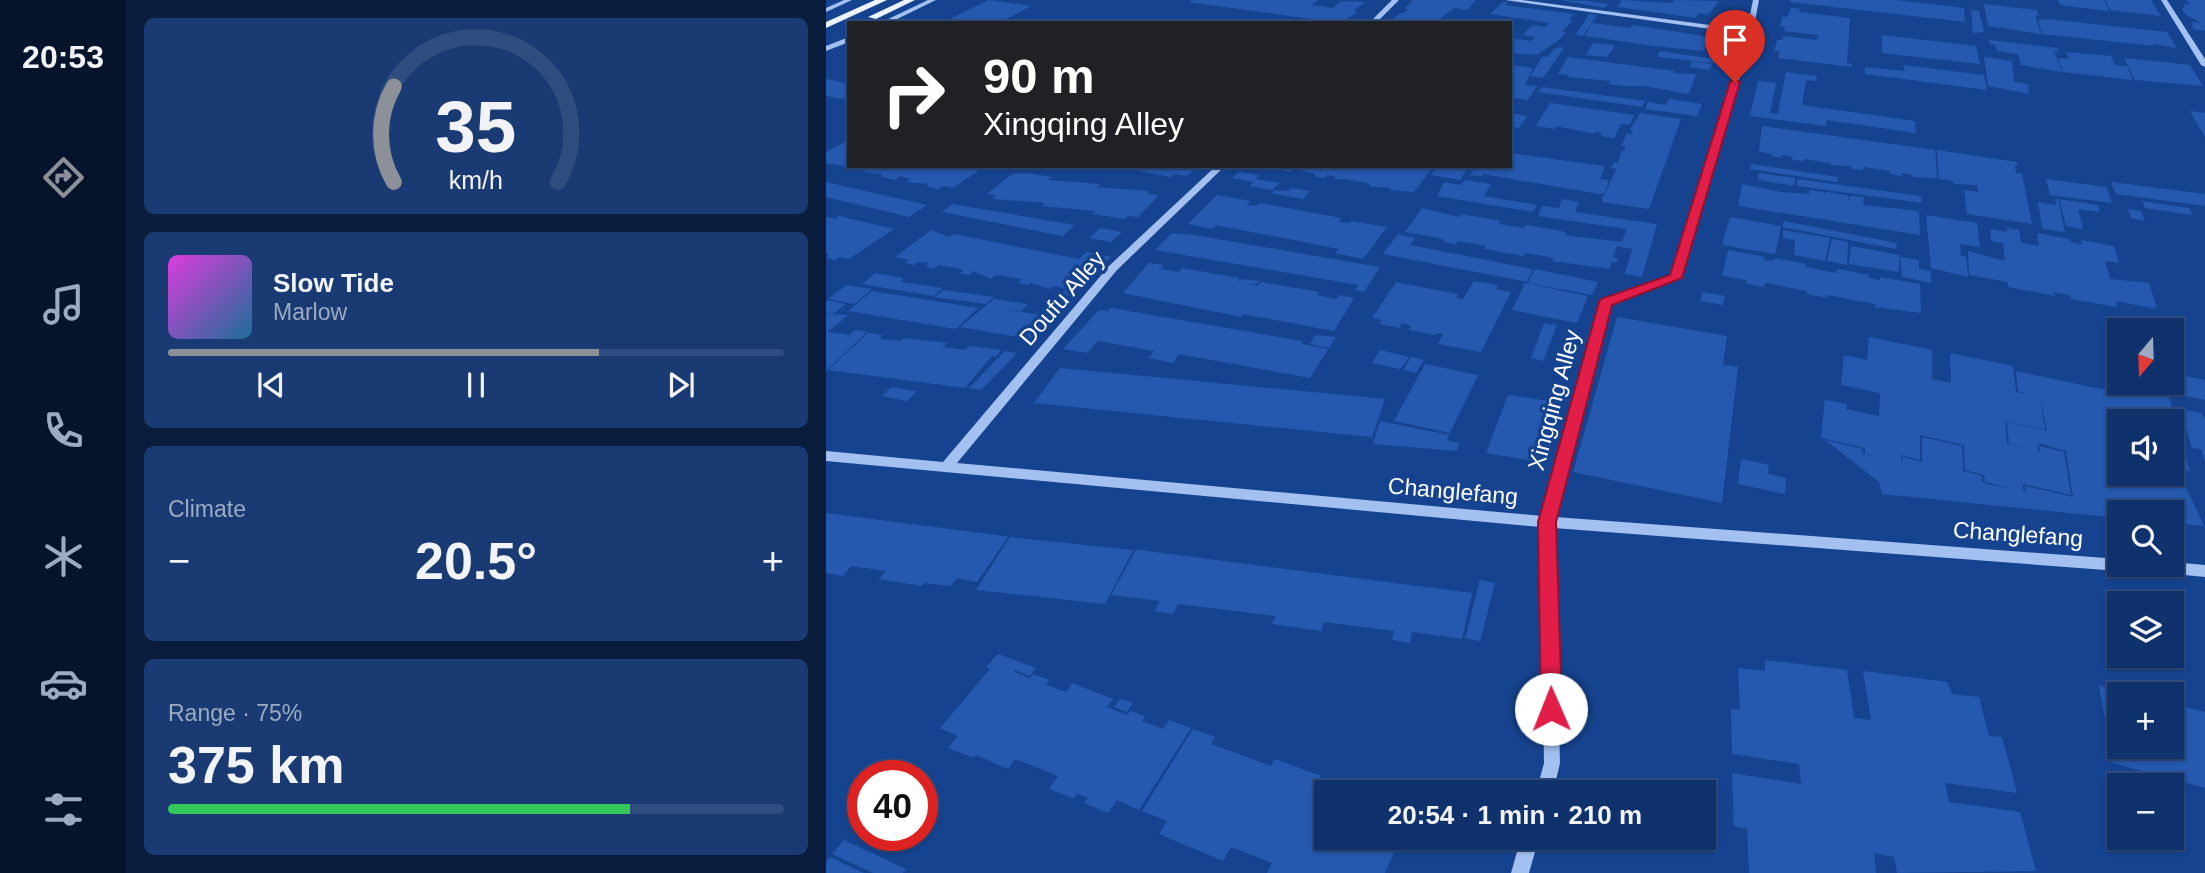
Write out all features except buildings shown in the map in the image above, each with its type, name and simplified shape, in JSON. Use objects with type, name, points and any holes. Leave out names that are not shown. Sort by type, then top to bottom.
[{"type":"main road","points":[[826,25],[883,0]]},
{"type":"main road","points":[[864,21],[911,0]]},
{"type":"main road","points":[[826,38],[847,29]]},
{"type":"street","points":[[826,10],[849,0]]},
{"type":"street","points":[[887,21],[933,0]]},
{"type":"street","points":[[1374,21],[1396,0]]},
{"type":"street","points":[[1508,0],[1750,32],[1756,0]]},
{"type":"street","points":[[2164,0],[2205,65]]},
{"type":"street","name":"Xingqing Alley","points":[[1547,780],[1552,763],[1547,522],[1606,302],[1675,278],[1750,32]]},
{"type":"street","points":[[826,49],[847,39]]},
{"type":"street","name":"Doufu Alley","points":[[946,467],[1113,268],[1218,168]]},
{"type":"street","name":"Changlefang","points":[[826,456],[1547,522],[2107,564]]},
{"type":"street","points":[[2184,569],[2205,571]]},
{"type":"street","points":[[1520,873],[1527,850]]},
{"type":"route","points":[[1551,709],[1547,522],[1606,302],[1675,278],[1735,82]]}]
